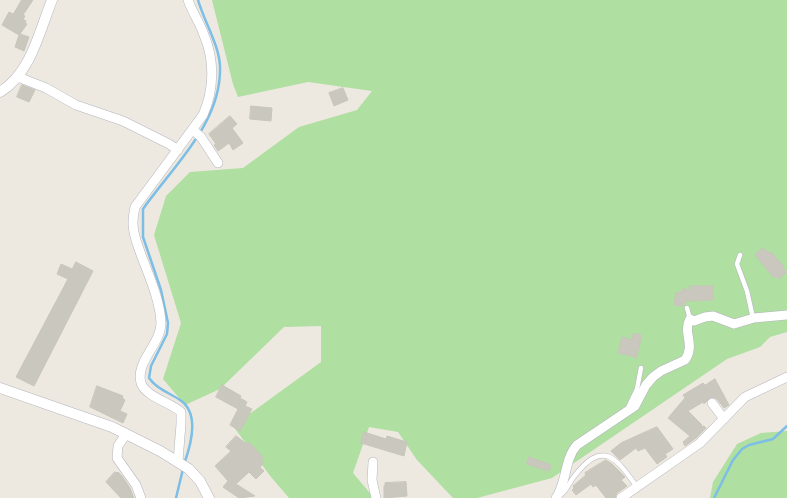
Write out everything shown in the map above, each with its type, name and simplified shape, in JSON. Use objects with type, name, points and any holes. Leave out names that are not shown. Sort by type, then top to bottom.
[{"type":"street","points":[[0,92],[18,77],[30,58],[52,0]]},
{"type":"street","points":[[183,465],[181,412],[174,405],[144,390],[141,382],[140,370],[158,338],[161,325],[160,309],[135,236],[133,223],[135,208],[193,130],[207,106],[212,70],[211,53],[188,0]]},
{"type":"street","points":[[18,77],[46,88],[76,105],[123,121],[178,150]]},
{"type":"street","points":[[193,130],[202,136],[218,163]]},
{"type":"street","points":[[557,498],[574,448],[635,406],[646,385],[653,377],[661,371],[681,362],[688,356],[690,342],[688,326],[690,319],[694,321],[713,316],[734,324],[753,318],[787,315]]},
{"type":"street","points":[[621,498],[700,443],[745,397],[787,377]]},
{"type":"street","points":[[0,388],[112,427],[126,434],[183,465],[200,481],[209,498]]},
{"type":"street","points":[[712,403],[724,419]]},
{"type":"street","points":[[126,434],[118,446],[117,458],[136,485],[141,498]]},
{"type":"street","points":[[373,462],[372,480],[376,498]]},
{"type":"lane","points":[[740,255],[737,264],[747,291],[753,318]]},
{"type":"lane","points":[[687,308],[690,319]]},
{"type":"lane","points":[[624,413],[638,388],[640,368]]},
{"type":"lane","points":[[557,498],[566,491],[589,460],[604,455],[608,455],[617,461],[638,487]]},
{"type":"green space","points":[[212,0],[787,0],[787,332],[770,337],[760,347],[727,359],[552,478],[477,498],[453,498],[417,460],[398,432],[369,427],[353,473],[374,498],[289,498],[233,426],[321,362],[321,326],[284,327],[220,389],[185,405],[163,379],[181,323],[154,235],[166,196],[190,172],[243,168],[299,127],[357,110],[372,91],[308,82],[238,97]]},
{"type":"green space","points":[[787,431],[787,498],[710,498],[713,482],[737,444],[761,433]]},
{"type":"building","points":[[22,0],[33,0],[23,15],[25,16],[23,19],[27,24],[20,34],[29,37],[24,51],[15,47],[19,35],[2,25],[9,12],[13,14]]},
{"type":"building","points":[[22,85],[35,90],[29,102],[17,97]]},
{"type":"building","points":[[343,88],[348,100],[334,106],[329,93]]},
{"type":"building","points":[[251,106],[272,108],[271,121],[250,119]]},
{"type":"building","points":[[230,116],[237,124],[232,128],[243,143],[233,150],[229,143],[218,151],[214,145],[216,144],[209,134]]},
{"type":"building","points":[[763,248],[769,253],[771,252],[787,272],[779,279],[776,276],[774,278],[755,255]]},
{"type":"building","points":[[76,262],[93,271],[34,386],[16,377],[68,279],[57,274],[61,264],[72,269]]},
{"type":"building","points":[[690,286],[713,286],[713,300],[686,301],[683,306],[674,305],[676,292],[682,293],[682,289],[690,290]]},
{"type":"building","points":[[640,334],[641,339],[636,359],[636,357],[618,353],[622,337],[633,340],[632,335]]},
{"type":"building","points":[[715,379],[729,405],[724,408],[717,399],[711,397],[704,404],[703,402],[688,411],[702,425],[701,427],[704,426],[706,428],[685,446],[683,442],[690,436],[668,418],[685,398],[683,395],[703,383],[705,385]]},
{"type":"building","points":[[222,385],[241,396],[240,398],[247,402],[245,406],[252,409],[240,431],[230,425],[238,409],[216,397]]},
{"type":"building","points":[[97,386],[123,396],[122,398],[125,400],[120,411],[127,414],[123,423],[90,407]]},
{"type":"building","points":[[657,427],[673,449],[665,454],[667,457],[657,464],[645,448],[638,451],[636,448],[620,460],[611,451],[621,443]]},
{"type":"building","points":[[364,432],[386,439],[387,436],[407,442],[404,456],[361,443]]},
{"type":"building","points":[[236,436],[247,444],[249,442],[263,457],[261,459],[264,463],[260,467],[264,471],[256,479],[249,472],[236,484],[255,496],[239,498],[223,487],[228,481],[215,466],[231,451],[226,447]]},
{"type":"building","points":[[529,457],[551,465],[549,471],[527,464]]},
{"type":"building","points":[[606,460],[625,477],[621,480],[627,486],[617,493],[615,498],[606,498],[596,485],[593,487],[591,484],[576,495],[572,490],[573,486],[586,475],[585,473]]},
{"type":"building","points":[[115,472],[122,476],[134,498],[121,498],[106,482]]},
{"type":"building","points":[[406,482],[407,496],[384,498],[385,483]]},
{"type":"waterway","points":[[184,464],[191,439],[192,421],[190,413],[180,400],[159,388],[149,378],[151,366],[167,334],[168,323],[161,290],[143,237],[143,209],[194,143],[213,106],[218,87],[219,58],[198,0]]},
{"type":"waterway","points":[[714,498],[733,460],[742,449],[749,445],[773,439],[787,426]]},
{"type":"waterway","points":[[176,498],[183,469]]}]
